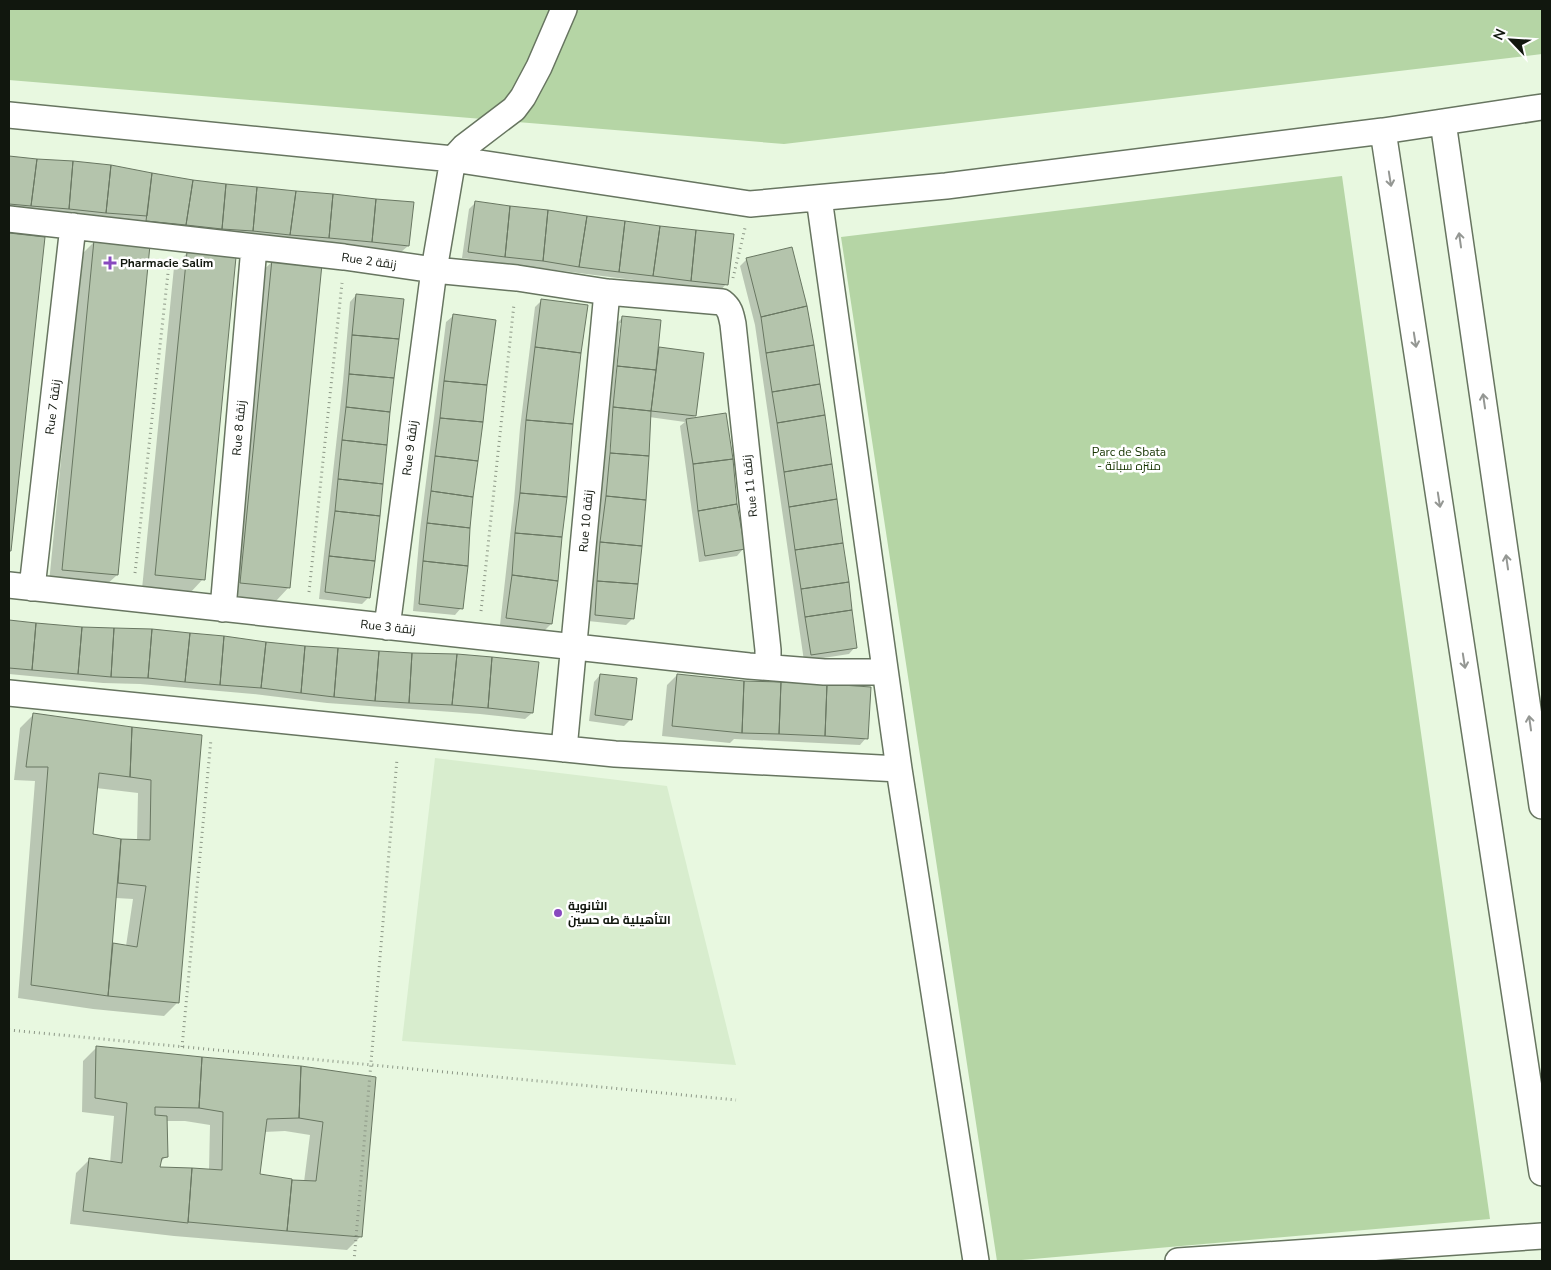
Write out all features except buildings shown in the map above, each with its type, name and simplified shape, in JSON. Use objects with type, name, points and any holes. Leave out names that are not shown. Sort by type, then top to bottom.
[{"type":"street","points":[[453,159],[464,147],[514,109],[523,97],[539,67],[564,9]]},
{"type":"street","points":[[9,115],[453,159],[750,204],[946,186],[1383,131],[1542,107]]},
{"type":"street","points":[[1443,122],[1542,806]]},
{"type":"street","points":[[1383,131],[1542,1173]]},
{"type":"street","name":"Rue 9 زنقة","points":[[387,627],[434,270],[453,159]]},
{"type":"street","points":[[819,198],[899,769],[976,1261]]},
{"type":"street","name":"Rue 2 زنقة","points":[[9,219],[344,257],[434,270],[516,278],[607,292],[717,300],[727,306]]},
{"type":"street","name":"Rue 7 زنقة","points":[[20,586],[73,226]]},
{"type":"street","name":"Rue 8 زنقة","points":[[223,608],[254,247]]},
{"type":"street","name":"Rue 10 زنقة","points":[[564,749],[607,292]]},
{"type":"street","name":"Rue 11 زنقة","points":[[727,306],[733,324],[768,650],[768,667]]},
{"type":"street","name":"Rue 3 زنقة","points":[[20,586],[768,667],[824,672],[886,672]]},
{"type":"street","points":[[9,693],[615,754],[899,769]]},
{"type":"street","points":[[1178,1261],[1542,1236]]},
{"type":"path","points":[[727,306],[750,204]]},
{"type":"path","points":[[132,599],[172,238]]},
{"type":"path","points":[[306,618],[344,257]]},
{"type":"path","points":[[479,637],[516,278]]},
{"type":"path","points":[[182,1046],[214,714]]},
{"type":"path","points":[[354,1261],[400,733]]},
{"type":"path","points":[[9,1030],[736,1100]]},
{"type":"shaded area","name":"الثانوية التأهيلية طه حسين","points":[[435,758],[667,786],[736,1065],[402,1041]]},
{"type":"green space","points":[[9,9],[1542,9],[1542,54],[784,144],[9,80]]},
{"type":"green space","name":"Parc de Sbata - منتزه سباتة","points":[[1342,176],[1490,1219],[997,1261],[841,237]]},
{"type":"place","name":"Pharmacie Salim","points":[[110,263]]},
{"type":"place","name":"الثانوية التأهيلية طه حسين","points":[[558,913]]}]
